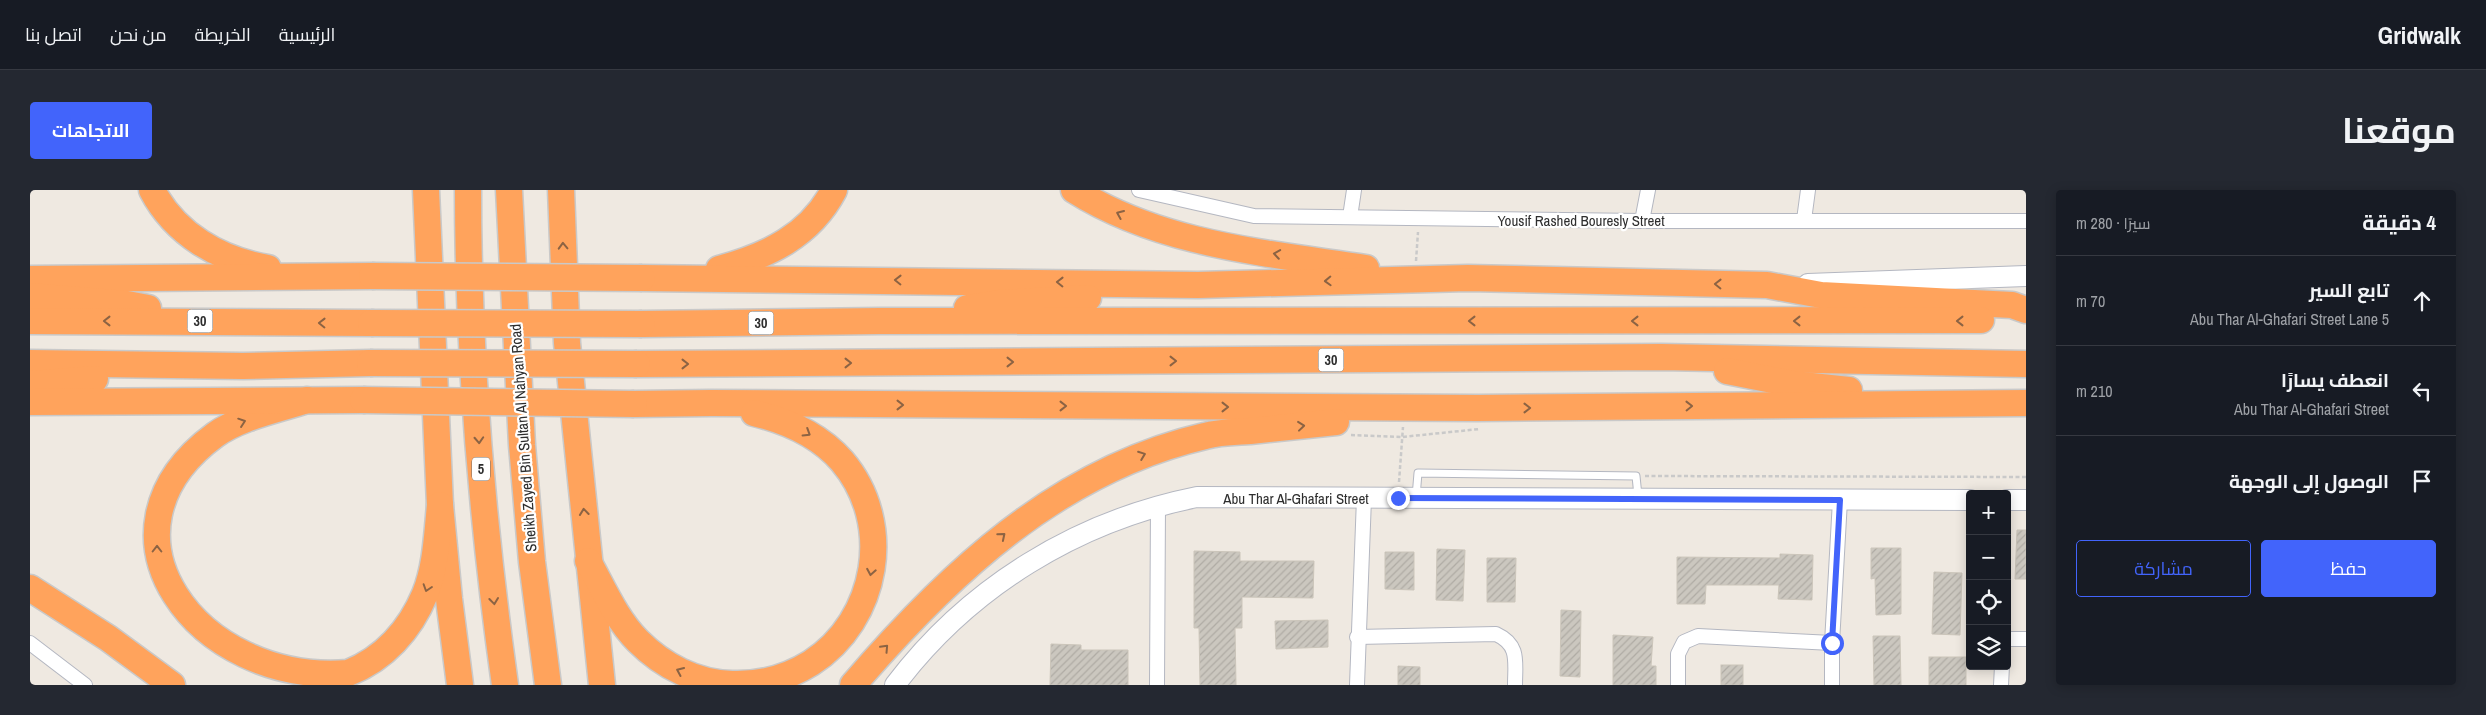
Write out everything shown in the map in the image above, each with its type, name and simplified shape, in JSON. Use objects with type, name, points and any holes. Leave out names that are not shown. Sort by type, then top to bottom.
[{"type":"highway","points":[[152,190],[165,211],[183,231],[217,252],[258,266],[326,277]]},
{"type":"highway","points":[[426,190],[440,505],[460,685]]},
{"type":"highway","name":"5","points":[[468,190],[468,251],[482,498],[505,685]]},
{"type":"highway","name":"Sheikh Zayed Bin Sultan Al Nahyan Road","points":[[509,190],[522,445],[532,562],[548,685]]},
{"type":"highway","points":[[561,190],[567,343],[602,685]]},
{"type":"highway","points":[[690,277],[746,262],[784,245],[813,220],[834,190]]},
{"type":"highway","points":[[1074,190],[1120,214],[1182,236],[1214,244],[1422,270],[1767,285],[1821,295],[2012,305],[2026,310]]},
{"type":"highway","points":[[30,279],[372,276],[690,277],[1198,285],[1422,270]]},
{"type":"highway","points":[[880,321],[999,303],[1140,295],[1198,285]]},
{"type":"highway","points":[[30,296],[127,304],[218,321]]},
{"type":"highway","name":"30","points":[[30,321],[642,324],[880,321],[2026,320]]},
{"type":"highway","points":[[1661,357],[1793,384],[1964,403]]},
{"type":"highway","name":"30","points":[[30,363],[243,366],[370,363],[636,364],[1661,357],[2026,364]]},
{"type":"highway","points":[[30,384],[243,366]]},
{"type":"highway","points":[[307,400],[231,426],[216,435],[182,468],[166,497],[157,536],[157,562],[160,579],[173,613],[189,636],[206,652],[239,673],[283,684],[328,681],[369,664],[400,636],[420,606],[432,570],[440,505]]},
{"type":"highway","points":[[30,402],[168,403],[363,400],[634,404],[1478,408],[2026,403]]},
{"type":"highway","points":[[588,561],[616,611],[636,639],[664,663],[686,674],[706,680],[739,685],[778,678],[817,659],[844,633],[865,598],[874,553],[870,518],[855,481],[833,452],[798,428],[769,417],[712,403]]},
{"type":"highway","points":[[853,685],[922,608],[967,566],[1023,520],[1051,501],[1102,472],[1146,453],[1206,435],[1478,408]]},
{"type":"highway","points":[[30,588],[108,638],[172,685]]},
{"type":"street","name":"Yousif Rashed Bouresly Street","points":[[1139,190],[1192,197],[1254,216],[1642,221],[2026,221]]},
{"type":"street","points":[[1350,217],[1354,190]]},
{"type":"street","points":[[1642,221],[1648,190]]},
{"type":"street","points":[[1804,220],[1808,190]]},
{"type":"street","points":[[1767,285],[2026,276]]},
{"type":"street","name":"Abu Thar Al-Ghafari Street","points":[[895,685],[913,662],[954,619],[999,582],[1049,550],[1102,524],[1158,505],[1197,497],[1966,500]]},
{"type":"street","points":[[1356,685],[1364,498]]},
{"type":"street","points":[[1832,685],[1832,643],[1840,500]]},
{"type":"street","points":[[2011,500],[2026,500]]},
{"type":"street","points":[[1156,685],[1158,505]]},
{"type":"street","points":[[1357,637],[1496,634],[1508,640],[1514,651],[1515,685]]},
{"type":"street","points":[[1678,685],[1678,654],[1684,642],[1698,636],[1832,643]]},
{"type":"street","points":[[2011,639],[2026,639]]},
{"type":"street","points":[[30,642],[85,685]]},
{"type":"street","points":[[2001,685],[2002,670]]},
{"type":"lane","points":[[1407,498],[1418,473],[1636,476],[1638,499]]},
{"type":"path","points":[[1419,219],[1422,270]]},
{"type":"path","points":[[1402,437],[1407,498]]},
{"type":"path","points":[[1636,476],[2026,477]]},
{"type":"building","points":[[2017,530],[2026,530],[2026,579],[2015,579]]},
{"type":"building","points":[[1871,548],[1901,548],[1901,614],[1876,615],[1875,578],[1871,579]]},
{"type":"building","points":[[1437,549],[1465,550],[1463,601],[1436,600]]},
{"type":"building","points":[[1194,551],[1240,552],[1240,561],[1314,561],[1313,598],[1242,597],[1242,628],[1235,628],[1236,685],[1200,685],[1199,628],[1194,628]]},
{"type":"building","points":[[1385,552],[1414,552],[1414,590],[1385,589]]},
{"type":"building","points":[[1780,554],[1813,555],[1812,600],[1778,599],[1779,585],[1706,585],[1705,604],[1677,604],[1677,557],[1780,558]]},
{"type":"building","points":[[1487,558],[1516,558],[1515,602],[1487,602]]},
{"type":"building","points":[[1934,572],[1962,573],[1960,635],[1932,634]]},
{"type":"building","points":[[1561,610],[1581,611],[1580,677],[1560,676]]},
{"type":"building","points":[[1328,620],[1328,647],[1276,649],[1275,621]]},
{"type":"building","points":[[1613,635],[1653,637],[1651,666],[1656,666],[1656,685],[1613,685]]},
{"type":"building","points":[[1873,636],[1900,636],[1901,685],[1874,685]]},
{"type":"building","points":[[1051,644],[1081,645],[1081,650],[1128,650],[1128,685],[1050,685]]},
{"type":"building","points":[[1929,657],[1966,657],[1966,685],[1929,685]]},
{"type":"building","points":[[1721,665],[1743,665],[1743,685],[1721,685]]},
{"type":"building","points":[[1398,666],[1420,667],[1420,685],[1398,685]]},
{"type":"route","points":[[1398,498],[1840,500],[1832,643]]}]
